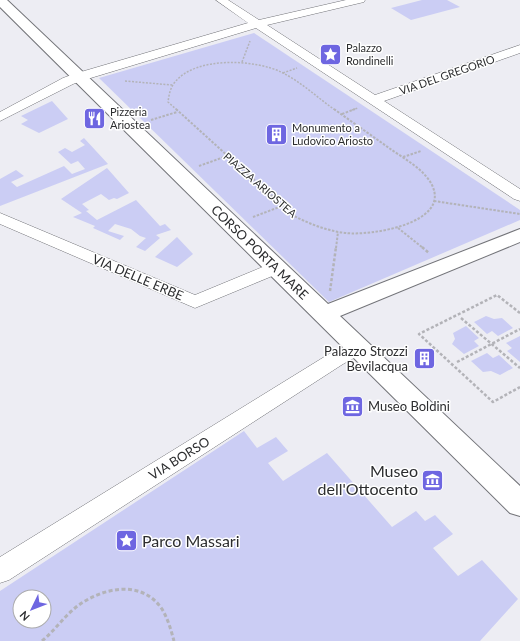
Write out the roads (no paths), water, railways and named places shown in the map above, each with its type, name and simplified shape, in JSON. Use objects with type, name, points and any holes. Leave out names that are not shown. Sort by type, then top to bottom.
[{"type":"street","name":"CORSO PORTA MARE","points":[[0,0],[276,268],[326,313],[358,347],[520,504]]},
{"type":"street","points":[[221,0],[369,103],[520,196]]},
{"type":"street","points":[[0,117],[68,81],[79,77],[257,24],[360,0]]},
{"type":"street","name":"VIA DEL GREGORIO","points":[[369,103],[520,49]]},
{"type":"street","name":"VIA DELLE ERBE","points":[[0,218],[195,302],[276,268]]},
{"type":"street","points":[[326,313],[520,235]]},
{"type":"street","name":"VIA BORSO","points":[[0,571],[336,359],[358,347]]},
{"type":"place","name":"Palazzo Rondinelli","points":[[330,54]]},
{"type":"place","name":"Pizzeria Ariostea","points":[[94,118]]},
{"type":"place","name":"Monumento a Ludovico Ariosto","points":[[277,134]]},
{"type":"place","name":"Palazzo Strozzi Bevilacqua","points":[[424,358]]},
{"type":"place","name":"Museo Boldini","points":[[352,406]]},
{"type":"place","name":"Museo dell'Ottocento","points":[[433,480]]},
{"type":"place","name":"Parco Massari","points":[[127,541]]}]
